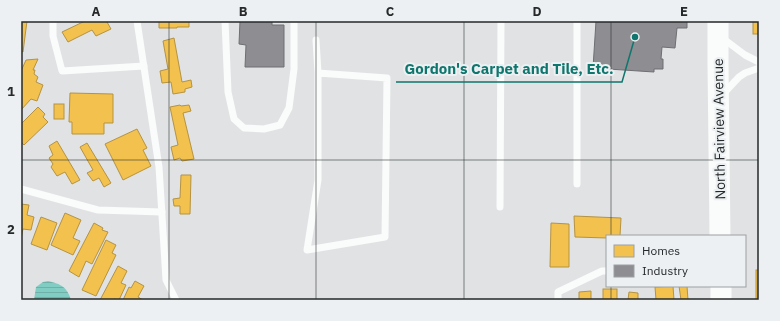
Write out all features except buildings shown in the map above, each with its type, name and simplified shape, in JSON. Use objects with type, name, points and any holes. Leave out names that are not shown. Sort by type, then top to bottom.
[{"type":"street","name":"North Fairview Avenue","points":[[718,28],[720,235]]},
{"type":"street","points":[[721,287],[721,300]]},
{"type":"lane","points":[[53,21],[53,36],[62,71],[144,66]]},
{"type":"lane","points":[[137,21],[159,167],[166,280],[176,300]]},
{"type":"lane","points":[[225,21],[228,92],[234,119],[244,128],[264,128],[280,125],[289,108],[294,69],[294,21]]},
{"type":"lane","points":[[500,207],[501,21]]},
{"type":"lane","points":[[577,184],[578,21]]},
{"type":"lane","points":[[718,28],[745,55],[759,62]]},
{"type":"lane","points":[[316,40],[318,73],[318,180],[307,250],[385,237],[387,78],[318,73]]},
{"type":"lane","points":[[718,99],[739,77],[759,68]]},
{"type":"lane","points":[[21,189],[98,210],[162,212]]},
{"type":"lane","points":[[558,300],[558,292],[602,271],[606,271]]},
{"type":"shaded area","points":[[48,281],[57,283],[63,287],[68,292],[71,300],[34,300],[36,287],[43,282]]},
{"type":"place","name":"Gordon's Carpet and Tile, Etc.","points":[[635,37]]}]
